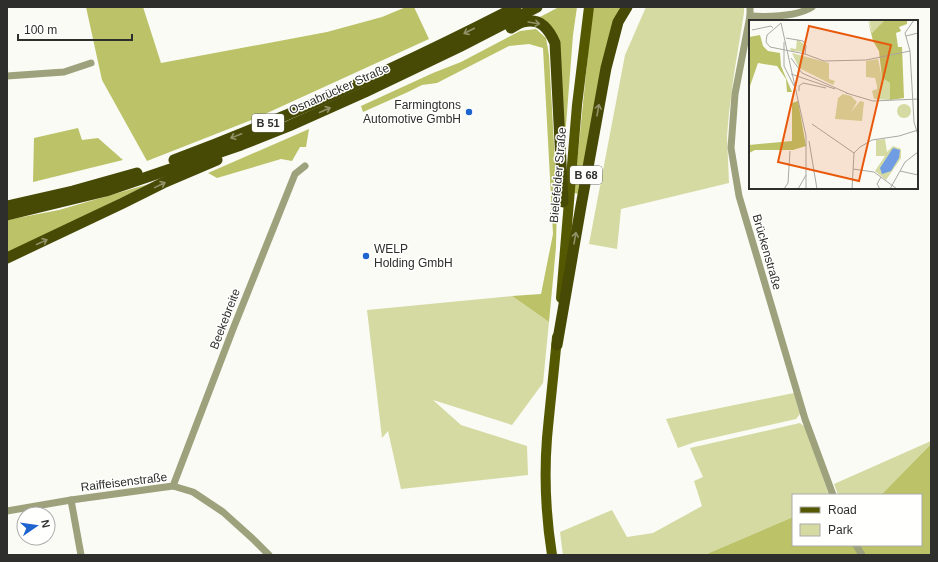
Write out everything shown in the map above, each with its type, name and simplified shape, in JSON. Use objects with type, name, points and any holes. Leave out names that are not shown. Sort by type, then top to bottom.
[{"type":"highway","points":[[489,21],[505,7]]},
{"type":"highway","name":"Osnabrücker Straße","points":[[7,206],[73,191],[154,168],[216,144],[319,101],[456,38],[516,7]]},
{"type":"highway","name":"Osnabrücker Straße","points":[[7,215],[106,191],[241,145],[289,126],[365,92],[537,7]]},
{"type":"highway","name":"B 68","points":[[557,345],[606,68],[618,22],[627,7]]},
{"type":"highway","name":"B 68","points":[[484,34],[501,32],[523,22],[532,21],[543,24],[551,33],[555,43],[562,202]]},
{"type":"highway","points":[[7,258],[110,210],[163,183],[289,126]]},
{"type":"main road","name":"Bielefelder Straße","points":[[557,345],[562,202],[583,7]]},
{"type":"main road","name":"Bielefelder Straße","points":[[552,555],[548,531],[546,485],[547,439],[557,345],[577,104],[589,7]]},
{"type":"street","name":"Brückenstraße","points":[[749,20],[750,7]]},
{"type":"street","points":[[750,16],[789,14],[806,11],[812,7]]},
{"type":"street","name":"Brückenstraße","points":[[749,21],[735,94],[731,148],[739,196],[805,419],[833,494]]},
{"type":"street","points":[[7,76],[64,72],[91,64]]},
{"type":"street","name":"Beekebreite","points":[[173,486],[233,329],[295,174],[305,166]]},
{"type":"street","name":"Raiffeisenstraße","points":[[7,511],[71,500],[173,486],[194,492],[223,512],[269,555]]},
{"type":"street","points":[[71,500],[81,555]]},
{"type":"street","points":[[857,546],[862,555]]},
{"type":"green space","points":[[86,7],[143,7],[161,63],[327,32],[382,17],[406,7],[414,7],[429,39],[254,119],[147,161],[102,80]]},
{"type":"green space","points":[[559,7],[577,7],[573,35],[564,151],[559,47],[538,18]]},
{"type":"green space","points":[[594,7],[621,7],[579,194],[574,193],[592,14]]},
{"type":"green space","points":[[646,7],[744,7],[727,136],[729,183],[621,209],[617,249],[589,244],[625,55]]},
{"type":"green space","points":[[536,29],[546,38],[549,55],[557,199],[556,247],[549,322],[512,296],[541,294],[553,234],[543,48],[529,44],[509,46],[437,83],[422,85],[363,112],[361,106],[433,73],[461,62],[520,31]]},
{"type":"green space","points":[[78,128],[82,140],[98,138],[123,160],[33,182],[34,138]]},
{"type":"green space","points":[[309,129],[306,147],[300,147],[292,161],[281,159],[217,178],[208,173]]},
{"type":"green space","points":[[149,184],[7,253],[7,220],[59,210]]},
{"type":"green space","points":[[512,296],[549,322],[543,383],[512,425],[433,400],[461,425],[527,446],[528,475],[401,489],[388,431],[382,438],[367,310]]},
{"type":"green space","points":[[794,393],[800,414],[796,419],[695,442],[678,448],[666,419]]},
{"type":"green space","points":[[800,423],[805,427],[829,494],[792,494],[792,517],[709,553],[708,555],[563,555],[560,532],[612,510],[627,537],[653,533],[702,506],[694,481],[703,477],[690,448]]},
{"type":"green space","points":[[931,441],[931,444],[882,494],[838,494],[834,484]]},
{"type":"green space","points":[[931,444],[931,555],[708,555],[709,553],[792,517],[792,546],[922,546],[922,494],[882,494]]},
{"type":"place","name":"Farmingtons Automotive GmbH","points":[[469,112]]},
{"type":"place","name":"WELP Holding GmbH","points":[[366,256]]}]
